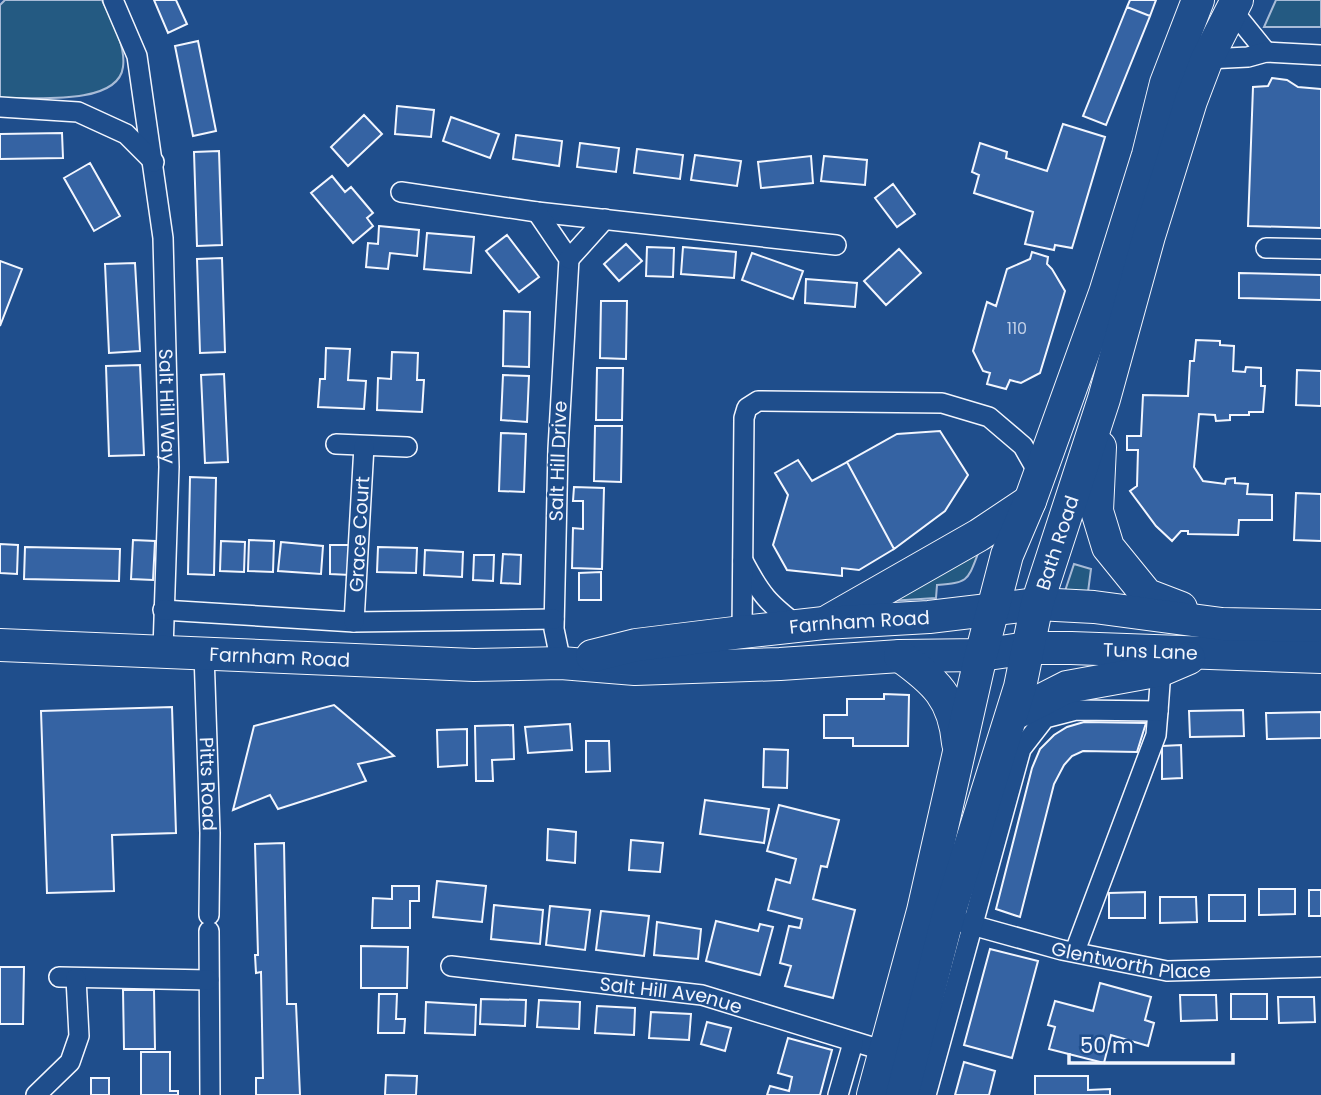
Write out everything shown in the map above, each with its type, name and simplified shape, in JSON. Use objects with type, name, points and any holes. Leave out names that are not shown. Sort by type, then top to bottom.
[{"type":"main road","name":"Bath Road","points":[[1160,159],[1166,83],[1198,0]]},
{"type":"main road","name":"Bath Road","points":[[902,1095],[959,922],[1012,715],[1037,604],[1104,399],[1136,236],[1160,159],[1191,101],[1234,5]]},
{"type":"main road","name":"Bath Road","points":[[873,1095],[923,911],[981,654],[1007,555],[1105,293],[1136,236]]},
{"type":"main road","points":[[1104,399],[1097,470],[1097,511],[1108,547],[1147,595],[1222,624]]},
{"type":"main road","points":[[811,625],[979,535],[1034,488]]},
{"type":"main road","name":"Tuns Lane","points":[[993,610],[1037,604],[1094,607],[1222,624],[1321,626]]},
{"type":"main road","name":"Farnham Road","points":[[561,663],[636,645],[811,625],[993,610]]},
{"type":"main road","name":"Farnham Road","points":[[0,645],[474,665],[561,663],[635,669],[981,654]]},
{"type":"main road","name":"Tuns Lane","points":[[981,654],[1028,648],[1321,656]]},
{"type":"main road","points":[[1012,715],[1067,687],[1161,670],[1203,652]]},
{"type":"main road","points":[[900,656],[928,676],[952,709],[958,746],[954,776]]},
{"type":"street","name":"Salt Hill Way","points":[[113,0],[137,56],[163,238],[169,467],[163,650]]},
{"type":"street","points":[[1234,5],[1266,52]]},
{"type":"street","points":[[1208,59],[1248,57],[1266,52],[1321,55]]},
{"type":"street","points":[[0,107],[78,112],[126,134],[153,162]]},
{"type":"street","points":[[401,192],[537,212],[836,245]]},
{"type":"street","points":[[537,212],[569,259],[605,219]]},
{"type":"street","points":[[1266,248],[1321,248]]},
{"type":"street","name":"Salt Hill Drive","points":[[561,663],[554,620],[558,449],[569,259]]},
{"type":"street","points":[[742,632],[744,418],[747,408],[758,401],[942,403],[989,417],[1023,446],[1034,488]]},
{"type":"street","points":[[337,444],[407,447]]},
{"type":"street","name":"Grace Court","points":[[355,622],[364,446]]},
{"type":"street","points":[[741,557],[759,591],[770,604],[811,625]]},
{"type":"street","points":[[163,610],[355,622],[554,620]]},
{"type":"street","name":"Pitts Road","points":[[204,653],[211,833],[210,1095]]},
{"type":"street","points":[[1074,951],[1156,734],[1161,670]]},
{"type":"street","name":"Bath Road","points":[[926,1095],[959,922],[1021,749],[1045,718],[1076,710],[1157,711]]},
{"type":"street","name":"Glentworth Place","points":[[959,922],[1062,950],[1167,971],[1321,967]]},
{"type":"street","name":"Salt Hill Avenue","points":[[451,967],[702,995],[885,1051]]},
{"type":"street","points":[[36,1095],[70,1062],[79,1036],[68,978],[209,980]]},
{"type":"street","points":[[838,1095],[853,1043]]},
{"type":"shaded area","points":[[5,0],[102,0],[122,50],[123,67],[117,80],[106,89],[90,94],[50,98],[0,98],[0,5]]},
{"type":"shaded area","points":[[1276,0],[1321,0],[1321,27],[1264,27]]},
{"type":"shaded area","points":[[979,551],[969,575],[955,583],[937,585],[936,598],[889,601]]},
{"type":"shaded area","points":[[1074,564],[1091,569],[1088,592],[1065,591]]},
{"type":"building","points":[[154,0],[176,0],[187,24],[168,33]]},
{"type":"building","points":[[1130,0],[1156,0],[1150,16],[1127,7]]},
{"type":"building","points":[[1127,7],[1150,16],[1106,125],[1083,116]]},
{"type":"building","points":[[198,41],[216,131],[193,136],[175,46]]},
{"type":"building","points":[[1272,78],[1287,80],[1298,87],[1321,89],[1321,228],[1248,226],[1253,87],[1268,86]]},
{"type":"building","points":[[397,106],[434,110],[431,137],[395,134]]},
{"type":"building","points":[[364,115],[382,134],[348,166],[331,147]]},
{"type":"building","points":[[451,117],[499,134],[490,158],[443,141]]},
{"type":"building","points":[[1063,124],[1105,137],[1072,248],[1055,245],[1054,250],[1025,244],[1033,212],[974,193],[979,175],[972,172],[980,143],[1007,152],[1006,158],[1047,171]]},
{"type":"building","points":[[62,133],[63,158],[0,159],[0,134]]},
{"type":"building","points":[[516,135],[562,141],[559,166],[513,159]]},
{"type":"building","points":[[580,143],[619,148],[616,172],[577,167]]},
{"type":"building","points":[[637,149],[683,155],[680,179],[634,173]]},
{"type":"building","points":[[219,151],[222,245],[197,246],[194,152]]},
{"type":"building","points":[[695,155],[741,161],[737,186],[691,180]]},
{"type":"building","points":[[811,156],[813,183],[761,188],[758,162]]},
{"type":"building","points":[[824,156],[867,160],[865,185],[821,181]]},
{"type":"building","points":[[90,163],[120,216],[94,231],[64,178]]},
{"type":"building","points":[[332,176],[345,192],[351,187],[373,213],[367,218],[373,226],[353,243],[311,193]]},
{"type":"building","points":[[893,184],[915,214],[897,227],[875,198]]},
{"type":"building","points":[[379,226],[419,230],[417,256],[390,253],[388,269],[366,267],[368,243],[378,244]]},
{"type":"building","points":[[427,233],[474,237],[471,273],[424,269]]},
{"type":"building","points":[[507,235],[539,277],[519,292],[486,251]]},
{"type":"building","points":[[626,244],[642,261],[619,281],[604,264]]},
{"type":"building","points":[[647,247],[674,248],[673,277],[646,276]]},
{"type":"building","points":[[683,247],[736,252],[734,278],[681,274]]},
{"type":"building","points":[[899,249],[921,273],[886,305],[864,281]]},
{"type":"building","points":[[1032,252],[1048,257],[1047,264],[1065,291],[1040,373],[1021,383],[1010,380],[1006,389],[987,384],[990,373],[983,371],[973,351],[987,302],[996,306],[1007,269],[1030,259]]},
{"type":"building","points":[[752,253],[803,271],[793,299],[742,280]]},
{"type":"building","points":[[222,258],[225,352],[200,353],[197,259]]},
{"type":"building","points":[[0,261],[22,269],[0,326]]},
{"type":"building","points":[[135,263],[140,351],[109,353],[105,264]]},
{"type":"building","points":[[1239,273],[1321,275],[1321,300],[1239,298]]},
{"type":"building","points":[[806,279],[857,283],[855,307],[805,303]]},
{"type":"building","points":[[601,301],[627,301],[626,359],[600,358]]},
{"type":"building","points":[[504,311],[530,312],[529,367],[503,366]]},
{"type":"building","points":[[1196,340],[1220,341],[1220,345],[1234,346],[1233,371],[1245,372],[1246,367],[1261,368],[1261,386],[1265,386],[1263,412],[1230,415],[1230,420],[1216,421],[1215,415],[1199,414],[1194,467],[1203,481],[1225,484],[1226,479],[1235,478],[1235,483],[1248,484],[1247,494],[1272,495],[1272,520],[1239,520],[1238,535],[1188,534],[1188,531],[1181,531],[1172,541],[1156,526],[1130,491],[1137,486],[1138,450],[1127,450],[1127,436],[1141,436],[1143,395],[1188,396],[1190,361],[1194,361]]},
{"type":"building","points":[[326,348],[350,349],[348,380],[366,381],[364,409],[318,407],[320,379],[325,379]]},
{"type":"building","points":[[392,352],[418,353],[417,380],[424,380],[422,412],[377,410],[378,378],[391,379]]},
{"type":"building","points":[[140,365],[144,455],[109,456],[106,366]]},
{"type":"building","points":[[597,368],[623,368],[622,420],[596,420]]},
{"type":"building","points":[[1297,370],[1321,371],[1321,406],[1296,405]]},
{"type":"building","points":[[224,374],[228,462],[205,463],[201,375]]},
{"type":"building","points":[[503,375],[529,376],[527,422],[501,420]]},
{"type":"building","points":[[595,426],[622,426],[621,482],[594,481]]},
{"type":"building","points":[[940,431],[968,475],[945,511],[894,549],[847,462],[897,434]]},
{"type":"building","points":[[501,433],[526,434],[524,492],[499,491]]},
{"type":"building","points":[[798,460],[812,481],[847,462],[894,549],[859,570],[842,568],[842,576],[787,570],[773,545],[788,495],[775,473]]},
{"type":"building","points":[[190,477],[216,478],[214,575],[188,574]]},
{"type":"building","points":[[574,487],[604,488],[602,569],[572,568],[573,528],[583,529],[583,501],[573,501]]},
{"type":"building","points":[[1296,493],[1321,494],[1321,541],[1294,540]]},
{"type":"building","points":[[133,540],[155,541],[153,580],[131,579]]},
{"type":"building","points":[[249,540],[274,541],[273,572],[248,571]]},
{"type":"building","points":[[221,541],[245,542],[244,572],[220,571]]},
{"type":"building","points":[[281,542],[323,546],[321,574],[278,571]]},
{"type":"building","points":[[0,544],[18,545],[17,574],[0,573]]},
{"type":"building","points":[[330,545],[350,545],[350,575],[330,574]]},
{"type":"building","points":[[25,547],[120,549],[119,581],[24,579]]},
{"type":"building","points":[[378,547],[417,548],[416,573],[377,572]]},
{"type":"building","points":[[425,550],[463,552],[462,577],[424,575]]},
{"type":"building","points":[[503,554],[521,555],[520,584],[501,583]]},
{"type":"building","points":[[474,555],[494,555],[493,581],[473,580]]},
{"type":"building","points":[[601,572],[601,600],[579,600],[579,573]]},
{"type":"building","points":[[884,694],[909,695],[908,746],[853,746],[853,738],[824,738],[824,715],[847,715],[847,699],[884,699]]},
{"type":"building","points":[[334,705],[394,756],[358,764],[366,781],[278,809],[270,795],[233,810],[254,726]]},
{"type":"building","points":[[172,707],[176,833],[112,835],[114,891],[47,893],[41,711]]},
{"type":"building","points":[[1243,710],[1244,736],[1190,737],[1189,711]]},
{"type":"building","points":[[1321,712],[1321,738],[1267,739],[1266,713]]},
{"type":"building","points":[[1084,722],[1146,723],[1137,752],[1083,751],[1072,756],[1064,765],[1054,784],[1020,917],[996,909],[1032,768],[1040,749],[1067,727]]},
{"type":"building","points":[[570,724],[572,750],[528,753],[525,727]]},
{"type":"building","points":[[513,725],[514,759],[492,760],[493,781],[476,781],[475,726]]},
{"type":"building","points":[[467,729],[467,765],[438,767],[437,730]]},
{"type":"building","points":[[586,741],[609,741],[610,771],[586,772]]},
{"type":"building","points":[[1181,745],[1182,778],[1162,779],[1162,746]]},
{"type":"building","points":[[764,749],[788,750],[787,788],[763,787]]},
{"type":"building","points":[[705,800],[769,809],[764,843],[700,834]]},
{"type":"building","points":[[779,805],[839,820],[827,867],[821,866],[813,899],[855,910],[833,998],[785,986],[791,966],[780,963],[789,926],[800,928],[802,919],[768,910],[776,879],[790,883],[796,859],[767,851]]},
{"type":"building","points":[[548,829],[576,832],[575,863],[547,860]]},
{"type":"building","points":[[631,840],[663,843],[660,872],[629,870]]},
{"type":"building","points":[[284,843],[287,1004],[296,1004],[300,1095],[256,1095],[256,1078],[263,1078],[261,972],[256,973],[255,955],[258,955],[255,844]]},
{"type":"building","points":[[437,881],[486,886],[482,922],[433,917]]},
{"type":"building","points":[[392,886],[419,886],[419,901],[410,901],[410,928],[372,928],[373,898],[392,899]]},
{"type":"building","points":[[1259,889],[1295,889],[1295,914],[1259,915]]},
{"type":"building","points":[[1309,890],[1321,890],[1321,916],[1309,916]]},
{"type":"building","points":[[1145,892],[1145,918],[1109,918],[1109,893]]},
{"type":"building","points":[[1209,895],[1245,895],[1245,921],[1209,921]]},
{"type":"building","points":[[1160,897],[1196,897],[1197,922],[1160,923]]},
{"type":"building","points":[[494,905],[543,910],[540,944],[491,939]]},
{"type":"building","points":[[550,906],[590,910],[585,950],[546,945]]},
{"type":"building","points":[[601,911],[649,916],[644,956],[596,950]]},
{"type":"building","points":[[716,921],[758,931],[760,924],[773,927],[760,975],[706,961]]},
{"type":"building","points":[[657,922],[701,929],[698,959],[654,955]]},
{"type":"building","points":[[361,946],[408,947],[407,988],[361,988]]},
{"type":"building","points":[[990,949],[1038,961],[1012,1058],[964,1045]]},
{"type":"building","points":[[0,967],[24,967],[23,1024],[0,1024]]},
{"type":"building","points":[[1100,983],[1151,997],[1145,1020],[1154,1023],[1148,1046],[1111,1035],[1104,1063],[1049,1049],[1055,1027],[1048,1025],[1055,1001],[1093,1011]]},
{"type":"building","points":[[123,990],[154,990],[155,1049],[124,1049]]},
{"type":"building","points":[[379,994],[397,994],[396,1019],[405,1019],[404,1033],[378,1033]]},
{"type":"building","points":[[1231,994],[1267,994],[1267,1019],[1231,1019]]},
{"type":"building","points":[[1180,995],[1216,995],[1217,1020],[1181,1021]]},
{"type":"building","points":[[1278,997],[1314,997],[1315,1022],[1279,1023]]},
{"type":"building","points":[[481,999],[526,1000],[525,1026],[480,1024]]},
{"type":"building","points":[[539,1000],[580,1002],[579,1029],[537,1027]]},
{"type":"building","points":[[426,1002],[476,1005],[475,1035],[425,1033]]},
{"type":"building","points":[[597,1006],[635,1008],[634,1035],[595,1033]]},
{"type":"building","points":[[651,1012],[691,1014],[689,1040],[649,1038]]},
{"type":"building","points":[[707,1022],[731,1028],[725,1051],[701,1044]]},
{"type":"building","points":[[788,1038],[832,1050],[820,1095],[767,1095],[770,1086],[789,1091],[792,1077],[778,1073]]},
{"type":"building","points":[[141,1052],[170,1052],[170,1091],[178,1091],[178,1095],[141,1095]]},
{"type":"building","points":[[964,1062],[995,1071],[989,1095],[955,1095]]},
{"type":"building","points":[[386,1075],[417,1076],[416,1095],[385,1095]]},
{"type":"building","points":[[1035,1076],[1088,1076],[1088,1090],[1110,1089],[1110,1095],[1035,1095]]},
{"type":"building","points":[[91,1078],[109,1078],[109,1095],[91,1095]]}]
